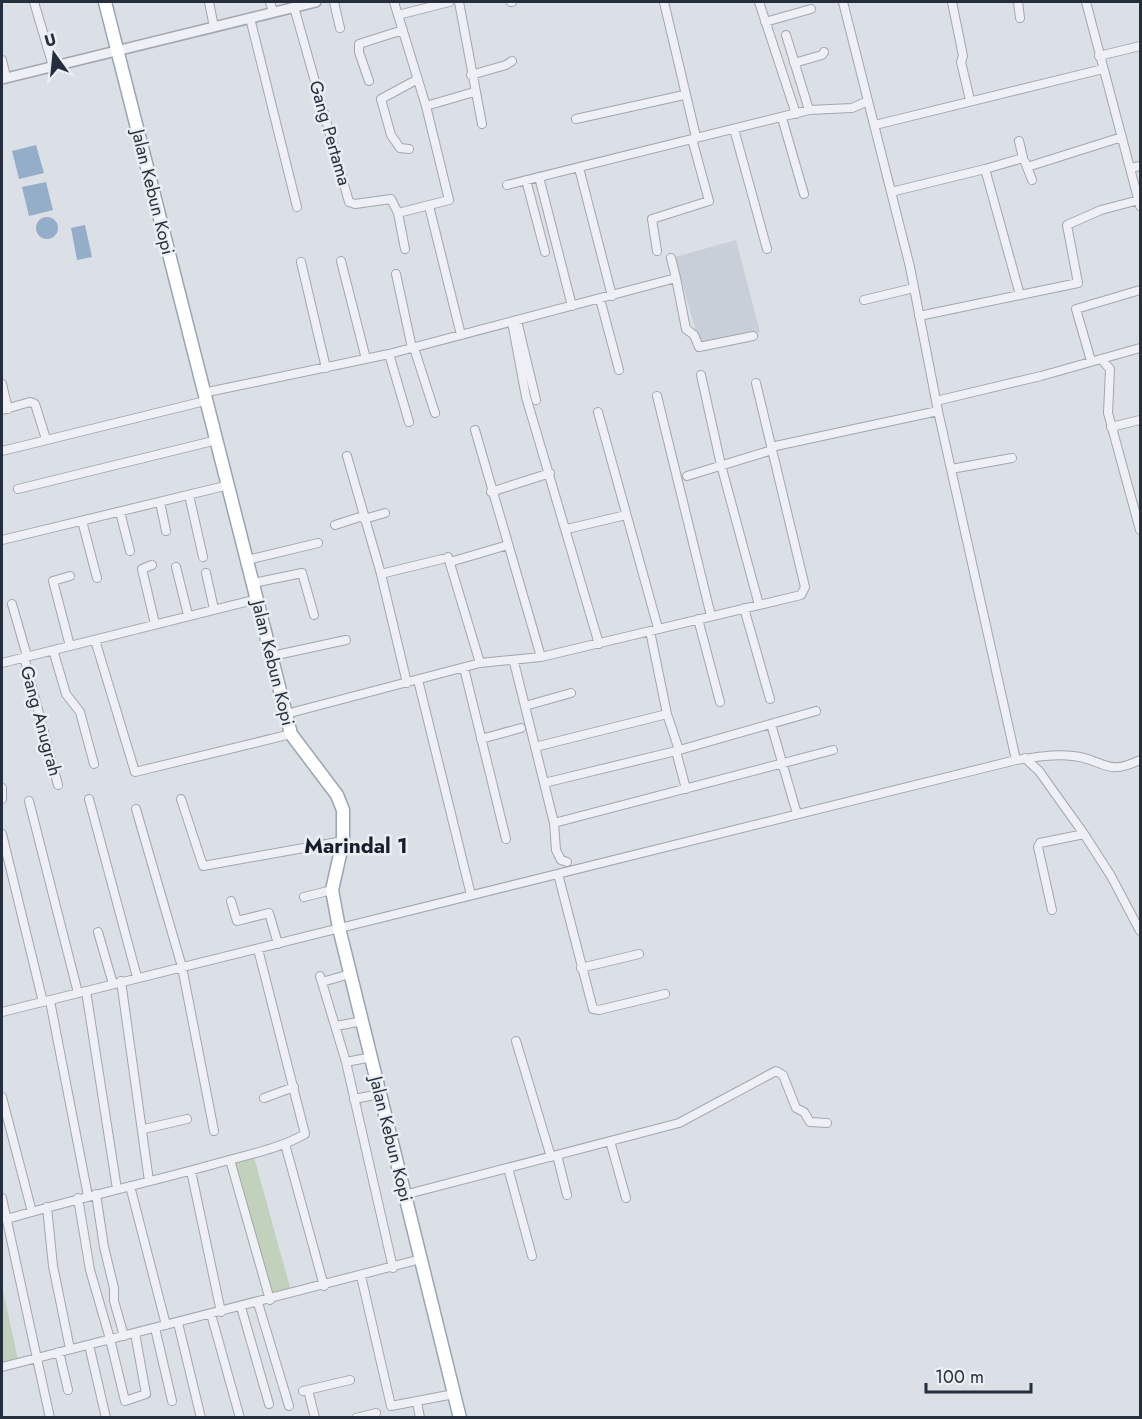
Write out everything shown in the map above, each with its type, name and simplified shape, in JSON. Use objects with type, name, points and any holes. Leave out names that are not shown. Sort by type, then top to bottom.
[{"type":"main road","name":"Jalan Kebun Kopi","points":[[105,2],[291,735],[337,795],[343,810],[343,841],[332,890],[339,928],[460,1418]]},
{"type":"street","points":[[34,2],[53,66]]},
{"type":"street","points":[[209,2],[214,27]]},
{"type":"street","points":[[2,60],[4,78],[250,18],[271,6],[316,2]]},
{"type":"street","points":[[334,2],[340,28]]},
{"type":"street","points":[[394,2],[426,106],[449,200],[398,213],[405,249]]},
{"type":"street","points":[[398,15],[449,2]]},
{"type":"street","points":[[459,2],[470,53],[474,92],[482,124]]},
{"type":"street","points":[[657,251],[652,219],[709,201],[664,2]]},
{"type":"street","points":[[759,2],[796,114]]},
{"type":"street","points":[[843,2],[914,288],[938,411],[1016,760]]},
{"type":"street","points":[[952,2],[963,56],[961,62],[970,100]]},
{"type":"street","points":[[1018,2],[1020,18]]},
{"type":"street","points":[[919,316],[1077,283],[1066,229],[1069,223],[1101,210],[1140,203],[1086,2]]},
{"type":"street","name":"Gang Pertama","points":[[297,5],[349,202],[355,204],[391,199],[398,213]]},
{"type":"street","points":[[765,22],[811,9]]},
{"type":"street","points":[[250,18],[297,207]]},
{"type":"street","points":[[369,81],[359,52],[359,44],[403,30]]},
{"type":"street","points":[[786,35],[809,110]]},
{"type":"street","points":[[1099,56],[1140,46]]},
{"type":"street","points":[[794,63],[822,55],[824,52]]},
{"type":"street","points":[[471,75],[506,66],[512,61]]},
{"type":"street","points":[[875,125],[1103,69]]},
{"type":"street","points":[[409,149],[400,148],[394,142],[381,99],[418,79]]},
{"type":"street","points":[[426,106],[474,92]]},
{"type":"street","points":[[576,119],[684,95]]},
{"type":"street","points":[[507,185],[809,110],[852,108],[868,101]]},
{"type":"street","points":[[782,118],[804,194]]},
{"type":"street","points":[[734,129],[767,249]]},
{"type":"street","points":[[1027,166],[1122,137]]},
{"type":"street","points":[[1019,141],[1032,180]]},
{"type":"street","points":[[891,192],[1023,158]]},
{"type":"street","points":[[1130,168],[1140,166]]},
{"type":"street","points":[[579,168],[612,296]]},
{"type":"street","points":[[985,169],[1020,295]]},
{"type":"street","points":[[538,177],[572,306]]},
{"type":"street","points":[[526,180],[546,252]]},
{"type":"street","points":[[429,206],[461,335]]},
{"type":"street","points":[[671,258],[686,329],[694,335],[699,347],[753,336]]},
{"type":"street","points":[[341,261],[366,359]]},
{"type":"street","points":[[301,262],[326,368]]},
{"type":"street","points":[[396,274],[413,348],[435,412]]},
{"type":"street","points":[[2,451],[204,397],[413,348],[676,278]]},
{"type":"street","points":[[864,300],[914,288]]},
{"type":"street","points":[[1091,362],[1076,309],[1140,290]]},
{"type":"street","points":[[600,299],[619,370]]},
{"type":"street","points":[[514,321],[536,400]]},
{"type":"street","points":[[514,321],[526,397],[567,529],[599,644]]},
{"type":"street","points":[[936,400],[1140,348]]},
{"type":"street","points":[[389,354],[409,423]]},
{"type":"street","points":[[1101,359],[1110,369],[1108,413],[1140,530]]},
{"type":"street","points":[[701,375],[721,465],[759,605]]},
{"type":"street","points":[[286,714],[480,663],[514,662],[541,657],[801,595],[805,587],[756,383]]},
{"type":"street","points":[[2,384],[5,410],[30,402],[35,404],[46,439]]},
{"type":"street","points":[[657,396],[711,616]]},
{"type":"street","points":[[687,476],[772,448],[938,411]]},
{"type":"street","points":[[598,412],[654,629],[667,714],[686,789]]},
{"type":"street","points":[[1111,427],[1140,420]]},
{"type":"street","points":[[475,430],[491,492],[541,657]]},
{"type":"street","points":[[18,489],[217,440]]},
{"type":"street","points":[[347,456],[381,574],[407,683]]},
{"type":"street","points":[[951,469],[1012,458]]},
{"type":"street","points":[[491,492],[549,473]]},
{"type":"street","points":[[2,540],[229,485]]},
{"type":"street","points":[[189,495],[202,557]]},
{"type":"street","points":[[160,502],[166,531]]},
{"type":"street","points":[[120,512],[130,551]]},
{"type":"street","points":[[334,525],[386,513]]},
{"type":"street","points":[[567,529],[626,514]]},
{"type":"street","points":[[82,521],[97,578]]},
{"type":"street","points":[[247,560],[318,543]]},
{"type":"street","points":[[381,574],[508,545]]},
{"type":"street","points":[[446,560],[480,663]]},
{"type":"street","points":[[152,565],[142,569],[155,624]]},
{"type":"street","points":[[176,567],[188,615]]},
{"type":"street","points":[[206,573],[214,609]]},
{"type":"street","points":[[253,584],[302,573],[314,615]]},
{"type":"street","points":[[70,576],[53,581],[70,646]]},
{"type":"street","points":[[2,663],[257,599]]},
{"type":"street","name":"Gang Anugrah","points":[[12,604],[58,785]]},
{"type":"street","points":[[744,608],[770,699]]},
{"type":"street","points":[[698,619],[720,702]]},
{"type":"street","points":[[94,640],[135,772],[291,735]]},
{"type":"street","points":[[272,657],[346,640]]},
{"type":"street","points":[[53,650],[66,694],[80,712],[94,764]]},
{"type":"street","points":[[514,662],[554,823],[556,850],[561,860],[567,862]]},
{"type":"street","points":[[464,668],[506,839]]},
{"type":"street","points":[[418,680],[471,895]]},
{"type":"street","points":[[525,706],[571,693]]},
{"type":"street","points":[[544,783],[678,751],[816,711]]},
{"type":"street","points":[[535,747],[667,714]]},
{"type":"street","points":[[771,723],[797,814]]},
{"type":"street","points":[[481,739],[521,728]]},
{"type":"street","points":[[554,823],[833,750]]},
{"type":"street","points":[[2,1012],[1016,760],[1076,756],[1109,769],[1124,768],[1140,760]]},
{"type":"street","points":[[1025,759],[1040,771],[1084,834],[1111,876],[1140,931]]},
{"type":"street","points":[[2,788],[2,799]]},
{"type":"street","points":[[88,799],[137,978]]},
{"type":"street","points":[[182,799],[201,865],[343,841]]},
{"type":"street","points":[[29,801],[82,992],[117,1189]]},
{"type":"street","points":[[136,808],[182,967],[214,1131]]},
{"type":"street","points":[[2,834],[46,1002],[124,1336]]},
{"type":"street","points":[[1052,910],[1039,844],[1084,834]]},
{"type":"street","points":[[558,874],[581,968],[595,1011],[665,994]]},
{"type":"street","points":[[304,897],[332,890]]},
{"type":"street","points":[[231,901],[237,921],[269,913],[278,944]]},
{"type":"street","points":[[98,932],[112,984]]},
{"type":"street","points":[[7,1219],[78,1198],[230,1160],[285,1143],[306,1132],[258,949]]},
{"type":"street","points":[[581,968],[639,954]]},
{"type":"street","points":[[350,974],[321,979],[346,1062],[393,1268]]},
{"type":"street","points":[[121,981],[144,1129],[149,1180]]},
{"type":"street","points":[[336,1026],[363,1021]]},
{"type":"street","points":[[516,1041],[567,1195]]},
{"type":"street","points":[[346,1062],[372,1057]]},
{"type":"street","points":[[404,1195],[679,1123],[776,1071],[782,1074],[796,1108],[804,1112],[810,1122],[827,1123]]},
{"type":"street","points":[[264,1098],[294,1087]]},
{"type":"street","points":[[354,1099],[380,1094]]},
{"type":"street","points":[[2,1097],[32,1212]]},
{"type":"street","points":[[144,1129],[187,1119]]},
{"type":"street","points":[[610,1141],[626,1198]]},
{"type":"street","points":[[285,1143],[324,1286]]},
{"type":"street","points":[[230,1160],[270,1300]]},
{"type":"street","points":[[508,1168],[532,1256]]},
{"type":"street","points":[[190,1171],[221,1312]]},
{"type":"street","points":[[130,1186],[166,1325]]},
{"type":"street","points":[[2,1198],[50,1418]]},
{"type":"street","points":[[78,1198],[90,1270],[110,1339],[123,1399],[140,1398],[146,1392],[135,1333]]},
{"type":"street","points":[[47,1207],[53,1266],[70,1349]]},
{"type":"street","points":[[2,1367],[270,1300],[421,1259]]},
{"type":"street","points":[[361,1276],[391,1405],[454,1394]]},
{"type":"street","points":[[258,1303],[289,1406]]},
{"type":"street","points":[[241,1307],[269,1404]]},
{"type":"street","points":[[211,1314],[240,1418]]},
{"type":"street","points":[[178,1323],[201,1418]]},
{"type":"street","points":[[155,1328],[172,1401]]},
{"type":"street","points":[[89,1345],[106,1418]]},
{"type":"street","points":[[59,1352],[68,1390]]},
{"type":"street","points":[[315,1418],[306,1390],[350,1380]]},
{"type":"street","points":[[417,1402],[420,1418]]},
{"type":"street","points":[[356,1418],[376,1413]]},
{"type":"shaded area","points":[[736,240],[760,332],[700,346],[675,257]]},
{"type":"green space","points":[[254,1157],[291,1291],[273,1296],[235,1162]]},
{"type":"green space","points":[[2,1286],[18,1360],[2,1364]]},
{"type":"water","points":[[36,145],[44,173],[19,179],[12,151]]},
{"type":"water","points":[[46,182],[53,210],[29,216],[22,187]]},
{"type":"water","points":[[47,217],[55,220],[58,228],[55,236],[47,239],[39,236],[36,228],[39,220]]},
{"type":"water","points":[[85,225],[92,257],[77,260],[71,228]]},
{"type":"district","name":"Marindal 1","points":[[356,846]]}]
